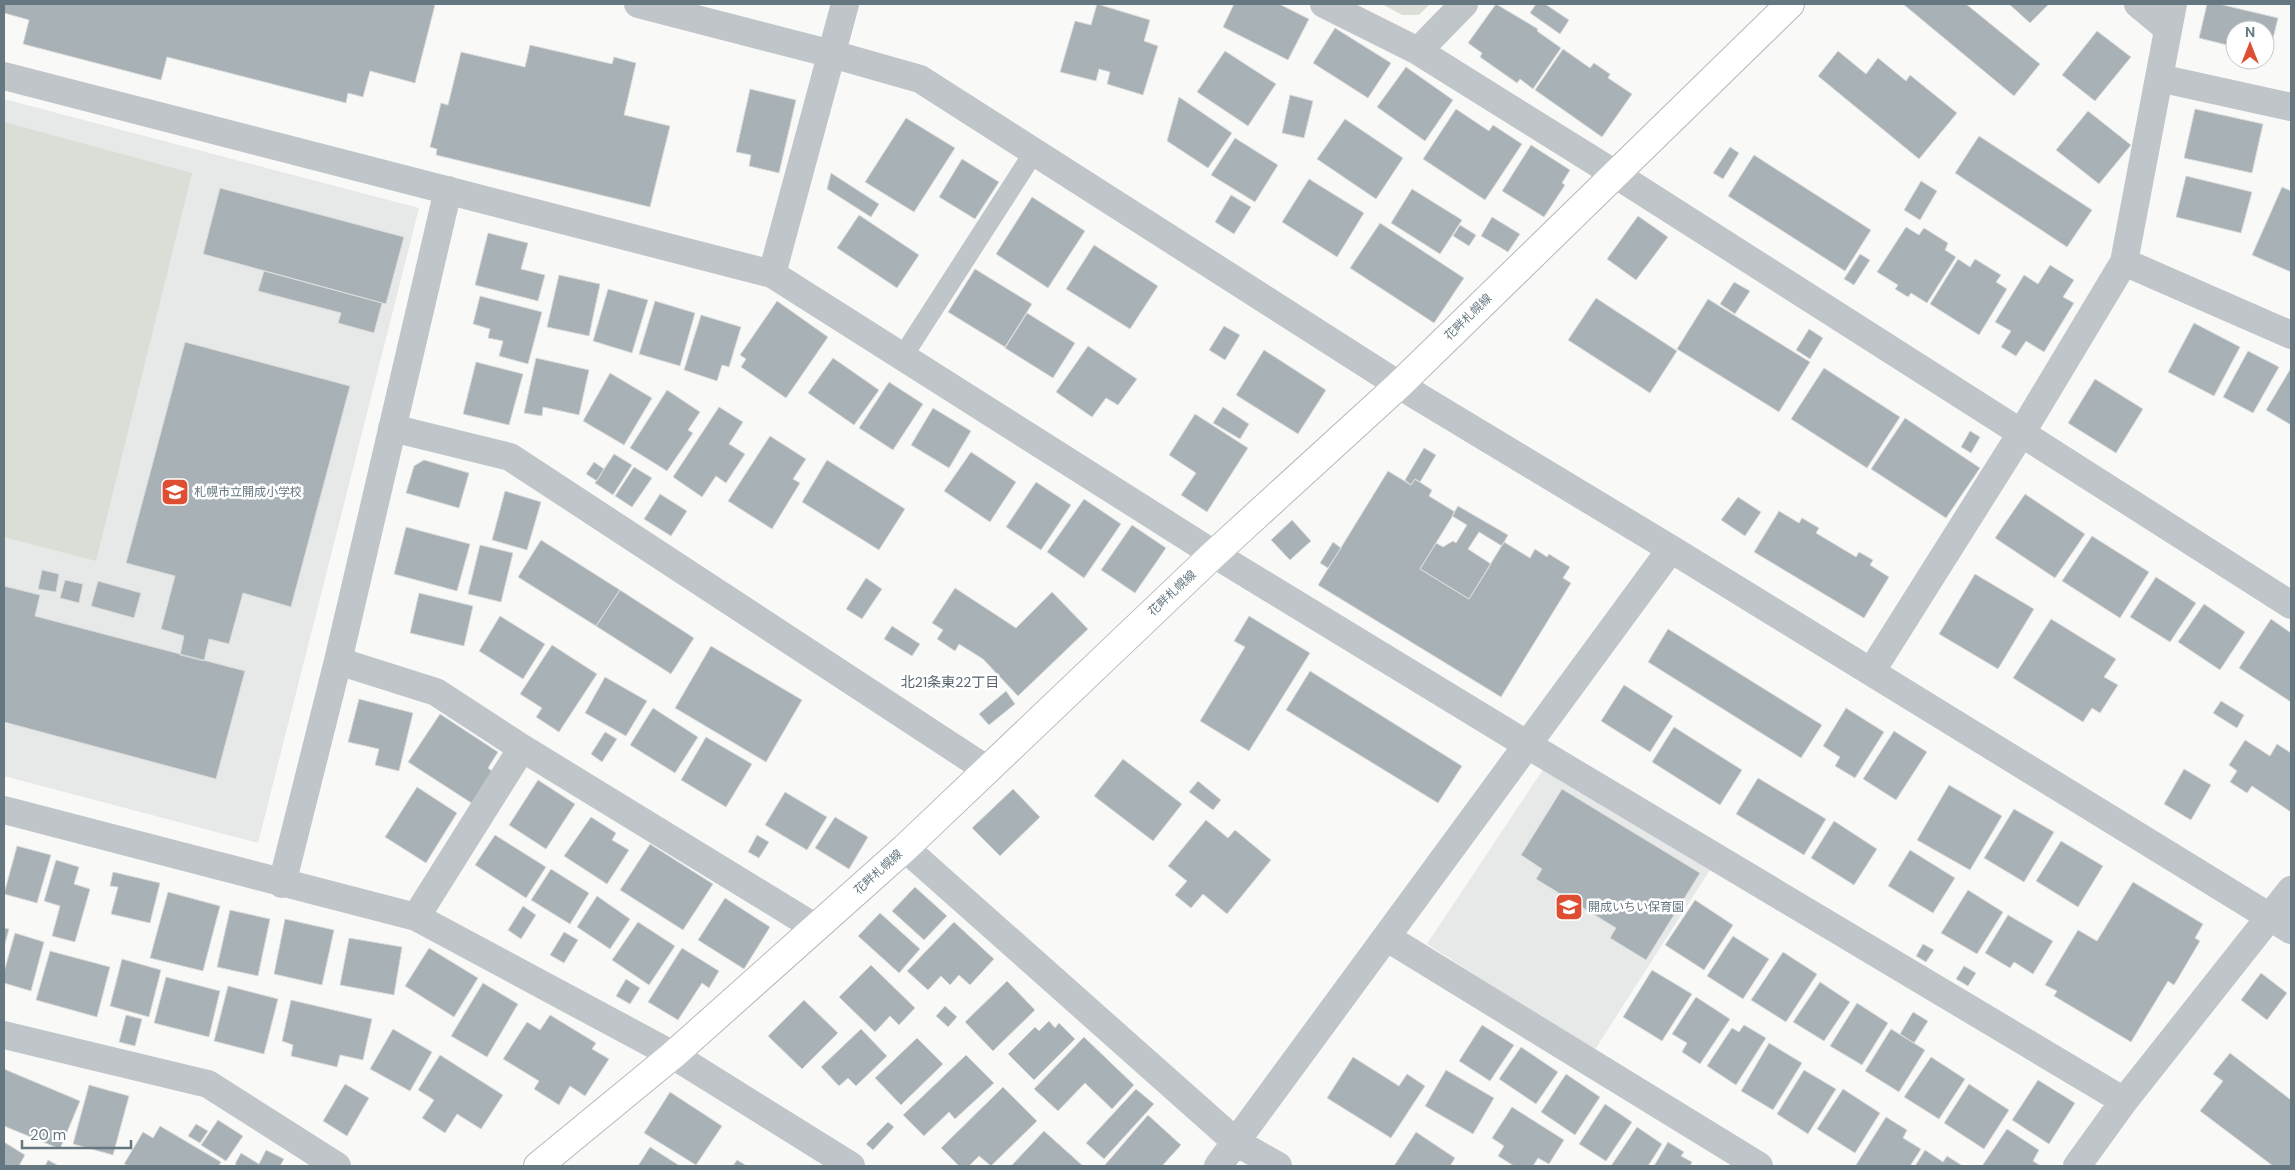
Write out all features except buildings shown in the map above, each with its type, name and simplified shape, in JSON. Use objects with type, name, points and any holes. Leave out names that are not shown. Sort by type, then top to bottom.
[{"type":"main road","name":"花畔札幌線","points":[[538,1166],[673,1055],[904,848],[1214,554],[1400,385],[1790,4]]},
{"type":"street","points":[[638,4],[832,54],[920,79],[1400,385],[1671,549],[2280,924]]},
{"type":"street","points":[[772,274],[846,4]]},
{"type":"street","points":[[1324,4],[1418,51],[2022,432],[2291,605]]},
{"type":"street","points":[[1418,51],[1464,4]]},
{"type":"street","points":[[1871,672],[2022,432],[2124,262],[2170,17],[2138,4]]},
{"type":"street","points":[[4,76],[772,274],[1214,554],[1526,744],[2124,1101]]},
{"type":"street","points":[[2158,78],[2291,107]]},
{"type":"street","points":[[282,884],[338,661],[448,190]]},
{"type":"street","points":[[2124,262],[2291,335]]},
{"type":"street","points":[[392,428],[510,458],[986,769]]},
{"type":"street","points":[[1218,1166],[1671,549]]},
{"type":"street","points":[[338,661],[436,692],[522,748],[816,928]]},
{"type":"street","points":[[416,917],[522,748]]},
{"type":"street","points":[[4,810],[282,884],[416,917],[673,1055],[851,1166]]},
{"type":"street","points":[[904,848],[1236,1142],[1278,1166]]},
{"type":"street","points":[[2076,1166],[2124,1101],[2280,924],[2291,890]]},
{"type":"street","points":[[1386,937],[1758,1166]]},
{"type":"street","points":[[4,1035],[208,1084],[337,1166]]},
{"type":"lane","points":[[903,356],[1034,152]]},
{"type":"shaded area","points":[[1382,4],[1430,4],[1419,15],[1402,15]]},
{"type":"shaded area","name":"札幌市立開成小学校","points":[[4,99],[419,208],[258,843],[4,776]]},
{"type":"shaded area","points":[[4,122],[192,173],[96,561],[4,537]]},
{"type":"shaded area","name":"開成いちい保育園","points":[[1544,768],[1710,870],[1594,1051],[1427,944]]},
{"type":"place","name":"札幌市立開成小学校","points":[[175,492]]},
{"type":"place","name":"開成いちい保育園","points":[[1569,907]]},
{"type":"district","name":"北21条東22丁目","points":[[950,682]]}]
